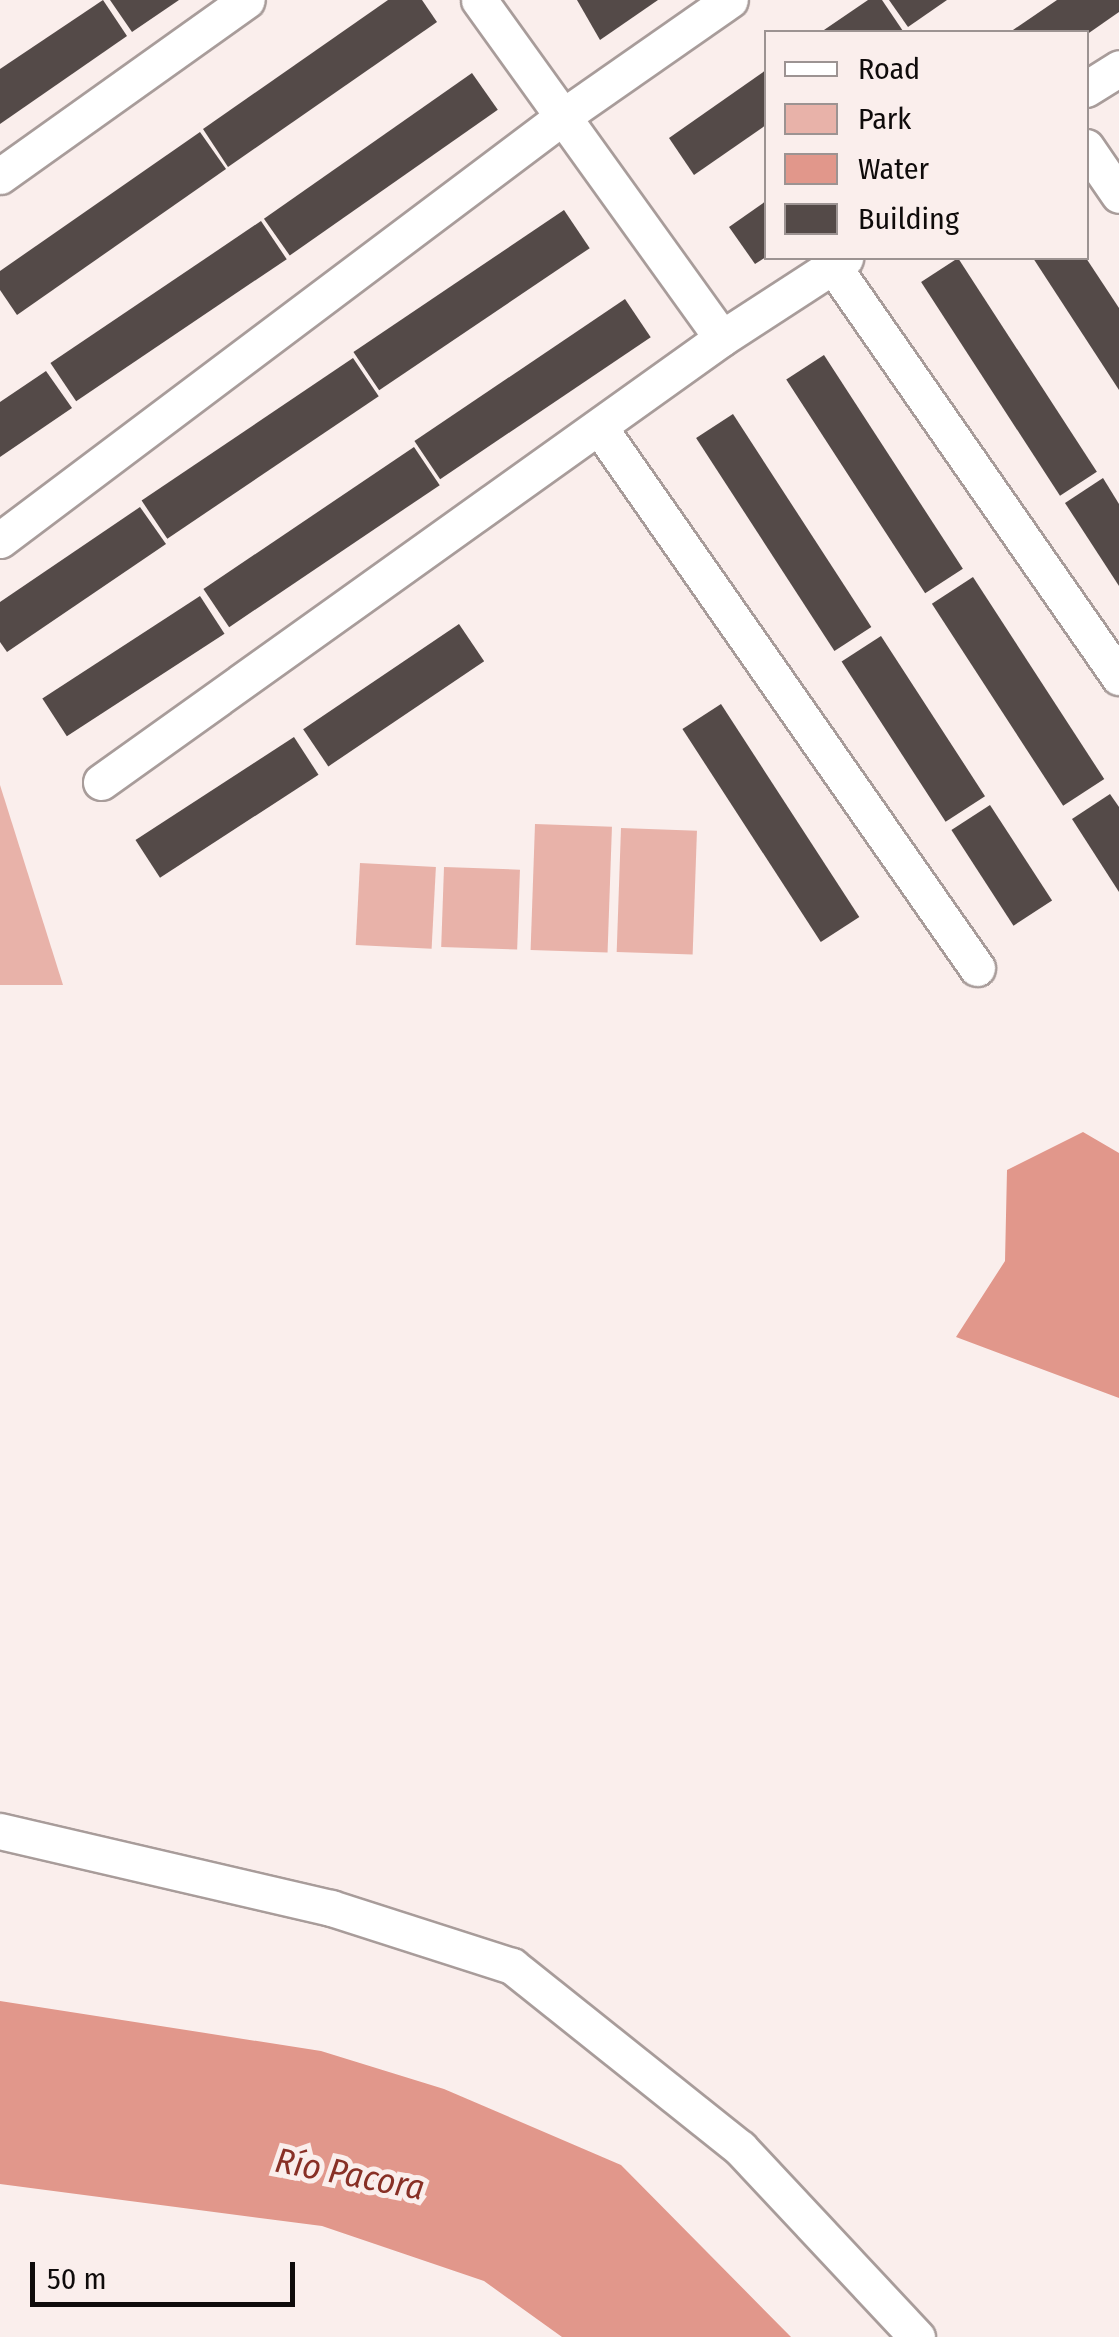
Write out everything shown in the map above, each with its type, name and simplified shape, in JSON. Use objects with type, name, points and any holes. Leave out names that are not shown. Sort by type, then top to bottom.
[{"type":"street","points":[[0,176],[247,0]]},
{"type":"street","points":[[479,0],[722,338]]},
{"type":"street","points":[[0,540],[564,116],[730,0]]},
{"type":"street","points":[[1089,87],[1119,68]]},
{"type":"street","points":[[1089,151],[1119,195]]},
{"type":"street","points":[[101,782],[722,338],[839,262],[1119,677]]},
{"type":"street","points":[[599,427],[977,968]]},
{"type":"street","points":[[0,1831],[331,1908],[512,1966],[740,2148],[917,2337]]},
{"type":"green space","points":[[0,785],[63,985],[0,985]]},
{"type":"green space","points":[[535,824],[612,827],[608,953],[531,950]]},
{"type":"green space","points":[[621,828],[697,831],[693,955],[617,952]]},
{"type":"green space","points":[[360,863],[436,867],[432,949],[356,945]]},
{"type":"green space","points":[[444,867],[520,870],[517,950],[441,947]]},
{"type":"water","points":[[1083,1132],[1119,1153],[1119,1398],[956,1337],[1005,1261],[1007,1170]]},
{"type":"water","name":"Río Pacora","points":[[0,2001],[321,2051],[444,2089],[621,2165],[791,2337],[562,2337],[484,2281],[322,2226],[0,2184]]},
{"type":"building","points":[[103,0],[127,36],[0,124],[0,69]]},
{"type":"building","points":[[110,0],[179,0],[132,32]]},
{"type":"building","points":[[388,0],[422,0],[437,22],[228,167],[203,129]]},
{"type":"building","points":[[577,0],[658,0],[600,40]]},
{"type":"building","points":[[868,0],[882,0],[902,30],[824,30]]},
{"type":"building","points":[[889,0],[947,0],[908,27]]},
{"type":"building","points":[[1057,0],[1119,0],[1119,12],[1089,33],[1013,30]]},
{"type":"building","points":[[764,71],[764,126],[694,175],[669,138]]},
{"type":"building","points":[[472,73],[498,110],[290,256],[264,219]]},
{"type":"building","points":[[200,132],[226,169],[17,315],[0,290],[0,271]]},
{"type":"building","points":[[764,202],[764,258],[755,264],[729,227]]},
{"type":"building","points":[[564,210],[590,248],[379,390],[353,352]]},
{"type":"building","points":[[261,221],[287,259],[76,401],[50,363]]},
{"type":"building","points":[[955,260],[959,260],[1097,472],[1060,496],[921,282]]},
{"type":"building","points":[[1034,260],[1087,260],[1119,308],[1119,390]]},
{"type":"building","points":[[625,299],[651,337],[440,479],[414,441]]},
{"type":"building","points":[[824,355],[963,569],[925,593],[786,380]]},
{"type":"building","points":[[353,358],[379,396],[167,539],[142,501]]},
{"type":"building","points":[[46,371],[72,408],[0,457],[0,402]]},
{"type":"building","points":[[733,414],[871,627],[834,651],[696,438]]},
{"type":"building","points":[[414,447],[440,485],[229,627],[203,589]]},
{"type":"building","points":[[1103,478],[1119,504],[1119,586],[1065,503]]},
{"type":"building","points":[[140,507],[166,544],[7,652],[0,642],[0,602]]},
{"type":"building","points":[[973,577],[1104,779],[1063,806],[932,604]]},
{"type":"building","points":[[200,596],[225,634],[67,736],[42,698]]},
{"type":"building","points":[[459,624],[484,661],[328,766],[303,729]]},
{"type":"building","points":[[881,636],[985,796],[946,822],[842,662]]},
{"type":"building","points":[[721,704],[859,917],[821,942],[682,729]]},
{"type":"building","points":[[294,737],[319,775],[160,878],[135,840]]},
{"type":"building","points":[[1110,794],[1119,807],[1119,892],[1072,819]]},
{"type":"building","points":[[990,805],[1052,901],[1014,926],[951,830]]}]
